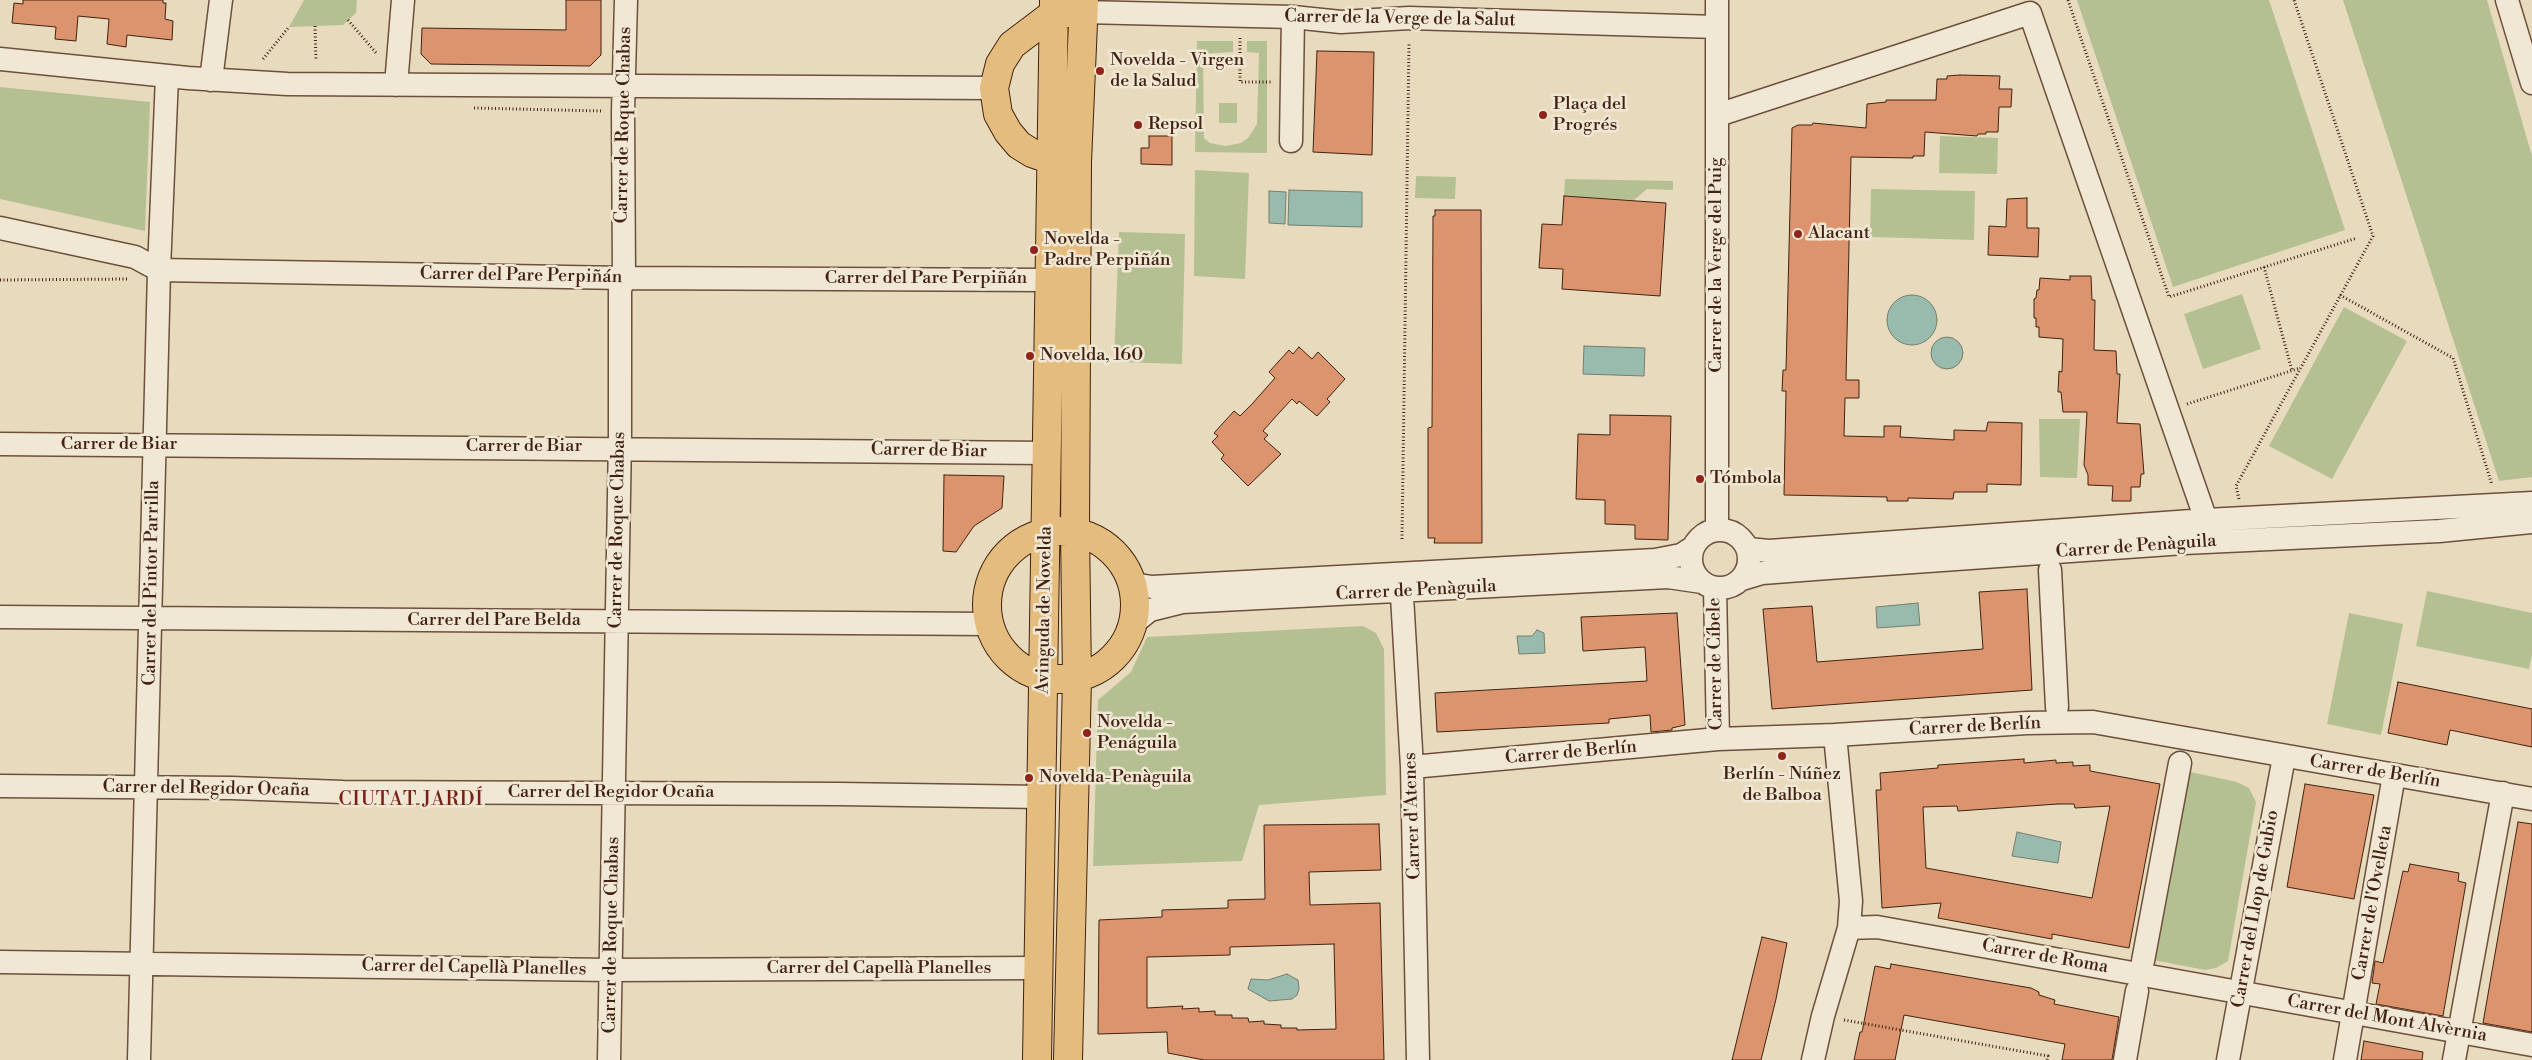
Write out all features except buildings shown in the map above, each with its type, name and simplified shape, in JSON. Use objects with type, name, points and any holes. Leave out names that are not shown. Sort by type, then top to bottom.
[{"type":"main road","points":[[1077,162],[1050,159],[1032,153],[1019,145],[1008,132],[998,114],[994,88],[1000,64],[1012,45],[1054,7],[1083,6]]},
{"type":"main road","name":"Avinguda de Novelda","points":[[1072,1059],[1077,679],[1075,531],[1077,162],[1083,6]]},
{"type":"main road","name":"Avinguda de Novelda","points":[[1037,1060],[1046,532],[1048,280],[1054,7]]},
{"type":"main road","points":[[1075,531],[1100,541],[1120,558],[1133,584],[1137,604],[1135,622],[1124,647],[1097,672],[1077,679],[1043,678],[1026,672],[1010,660],[996,643],[989,624],[987,592],[998,564],[1018,543],[1046,532],[1075,531]]},
{"type":"street","points":[[211,80],[221,0]]},
{"type":"street","points":[[396,85],[403,0]]},
{"type":"street","name":"Carrer de Roque Chabas","points":[[609,1060],[620,448],[620,290],[624,278],[626,0]]},
{"type":"street","name":"Carrer de la Verge del Puig","points":[[1717,0],[1717,530]]},
{"type":"street","points":[[2507,0],[2532,82]]},
{"type":"street","name":"Carrer de la Verge de la Salut","points":[[1083,6],[1293,17],[1341,22],[1409,9],[1717,27]]},
{"type":"street","points":[[1718,115],[2030,13],[2206,520]]},
{"type":"street","points":[[1291,141],[1293,17]]},
{"type":"street","points":[[0,59],[211,80],[288,84],[994,88]]},
{"type":"street","name":"Carrer del Pintor Parrilla","points":[[139,1060],[159,270],[167,76]]},
{"type":"street","name":"Carrer del Pare Perpiñán","points":[[0,228],[135,257],[159,270],[624,278],[1048,280]]},
{"type":"street","name":"Carrer de Biar","points":[[0,444],[1047,453]]},
{"type":"street","name":"Carrer de Penàguila","points":[[1748,549],[1769,551],[2206,520],[2532,508]]},
{"type":"street","name":"Carrer de Penàguila","points":[[1742,579],[1762,573],[2184,543],[2439,531],[2532,508]]},
{"type":"street","points":[[1717,530],[1730,531],[1742,539],[1748,549],[1749,564],[1742,579],[1728,587],[1708,585],[1694,572],[1690,560],[1692,548],[1704,535],[1717,530]]},
{"type":"street","name":"Carrer de Penàguila","points":[[1135,622],[1150,610],[1182,602],[1656,560],[1682,555],[1692,548]]},
{"type":"street","points":[[2050,570],[2057,707]]},
{"type":"street","name":"Carrer de Penàguila","points":[[1133,584],[1152,587],[1668,576],[1708,585]]},
{"type":"street","name":"Carrer d'Atenes","points":[[1401,582],[1412,767],[1418,1060]]},
{"type":"street","name":"Carrer de Cíbele","points":[[1708,585],[1718,739]]},
{"type":"street","name":"Carrer del Pare Belda","points":[[0,618],[989,624]]},
{"type":"street","name":"Carrer de Berlín","points":[[1412,767],[1718,739],[1835,735],[2027,723],[2093,722],[2284,757],[2532,798]]},
{"type":"street","points":[[1812,1060],[1849,928],[1851,901],[1835,735]]},
{"type":"street","name":"Carrer del Llop de Gubio","points":[[2228,1060],[2284,757]]},
{"type":"street","points":[[2143,961],[2180,763]]},
{"type":"street","name":"Carrer de l'Ovelleta","points":[[2345,1060],[2394,776]]},
{"type":"street","name":"Carrer del Regidor Ocaña","points":[[0,786],[147,787],[343,792],[1042,797]]},
{"type":"street","points":[[2454,1060],[2503,794]]},
{"type":"street","name":"Carrer de Roma","points":[[1849,928],[1876,927],[2241,992]]},
{"type":"street","name":"Carrer del Capellà Planelles","points":[[0,962],[611,970],[1039,968]]},
{"type":"street","points":[[2126,1060],[2138,990]]},
{"type":"street","name":"Carrer del Mont Alvèrnia","points":[[2241,992],[2532,1045]]},
{"type":"path","points":[[2068,0],[2170,297],[2357,238]]},
{"type":"path","points":[[2239,502],[2236,486],[2373,236],[2294,0]]},
{"type":"path","points":[[348,20],[379,57]]},
{"type":"path","points":[[315,26],[316,61]]},
{"type":"path","points":[[263,59],[289,27]]},
{"type":"path","points":[[1240,38],[1240,82],[1271,82]]},
{"type":"path","points":[[1402,539],[1409,42]]},
{"type":"path","points":[[2264,267],[2292,371]]},
{"type":"path","points":[[0,280],[135,279]]},
{"type":"path","points":[[2340,295],[2453,358],[2492,485]]},
{"type":"path","points":[[2185,405],[2300,368]]},
{"type":"path","points":[[1841,1019],[2048,1056],[2047,1060]]},
{"type":"shaded area","points":[[304,0],[357,0],[356,13],[343,25],[289,27]]},
{"type":"shaded area","points":[[2077,0],[2269,0],[2345,230],[2173,287]]},
{"type":"shaded area","points":[[2343,0],[2487,0],[2532,156],[2532,477],[2499,481]]},
{"type":"shaded area","points":[[1197,41],[1233,41],[1233,52],[1203,54],[1204,138],[1210,143],[1225,146],[1241,143],[1248,138],[1257,124],[1259,53],[1247,52],[1247,41],[1267,41],[1267,153],[1195,152]]},
{"type":"shaded area","points":[[0,87],[150,102],[145,231],[0,199]]},
{"type":"shaded area","points":[[1219,103],[1237,103],[1237,123],[1219,123]]},
{"type":"shaded area","points":[[1940,136],[1998,138],[1997,174],[1939,173]]},
{"type":"shaded area","points":[[1195,170],[1249,173],[1245,279],[1194,276]]},
{"type":"shaded area","points":[[1416,176],[1456,177],[1455,199],[1415,198]]},
{"type":"shaded area","points":[[1565,179],[1673,181],[1673,190],[1647,189],[1634,200],[1564,196]]},
{"type":"shaded area","points":[[1871,189],[1975,191],[1974,240],[1870,237]]},
{"type":"shaded area","points":[[1289,190],[1362,192],[1362,227],[1288,225]]},
{"type":"shaded area","points":[[1269,191],[1286,192],[1285,224],[1269,223]]},
{"type":"shaded area","points":[[1119,232],[1185,234],[1182,364],[1114,362]]},
{"type":"shaded area","points":[[2242,294],[2261,349],[2203,369],[2184,314]]},
{"type":"shaded area","points":[[1907,295],[1917,295],[1930,302],[1937,315],[1937,325],[1930,338],[1917,345],[1907,345],[1898,341],[1891,334],[1887,325],[1887,315],[1891,306],[1898,299]]},
{"type":"shaded area","points":[[2344,307],[2407,341],[2332,479],[2269,446]]},
{"type":"shaded area","points":[[1947,337],[1953,338],[1958,342],[1962,347],[1962,359],[1958,364],[1953,368],[1947,369],[1941,368],[1936,364],[1932,359],[1931,353],[1932,347],[1936,342],[1941,338]]},
{"type":"shaded area","points":[[1584,346],[1645,348],[1644,376],[1583,374]]},
{"type":"shaded area","points":[[2039,419],[2080,419],[2077,478],[2040,477]]},
{"type":"shaded area","points":[[2427,591],[2532,613],[2532,655],[2529,669],[2416,646]]},
{"type":"shaded area","points":[[1918,603],[1920,625],[1877,628],[1876,607]]},
{"type":"shaded area","points":[[2349,613],[2403,624],[2381,735],[2327,724]]},
{"type":"shaded area","points":[[1363,626],[1376,633],[1384,649],[1386,795],[1259,805],[1242,861],[1093,866],[1098,700],[1131,672],[1147,637]]},
{"type":"shaded area","points":[[1537,630],[1544,633],[1545,653],[1519,654],[1517,636],[1532,636]]},
{"type":"shaded area","points":[[2186,771],[2237,782],[2249,788],[2256,802],[2228,961],[2216,968],[2205,970],[2153,960]]},
{"type":"shaded area","points":[[2017,832],[2061,842],[2058,863],[2012,856]]},
{"type":"shaded area","points":[[1287,974],[1298,980],[1299,989],[1297,995],[1292,999],[1269,1001],[1248,989],[1251,979],[1268,980]]},
{"type":"place","name":"Novelda - Virgen de la Salud","points":[[1100,71]]},
{"type":"place","name":"Plaça del Progrés","points":[[1543,115]]},
{"type":"place","name":"Repsol","points":[[1138,125]]},
{"type":"place","name":"Alacant","points":[[1798,234]]},
{"type":"place","name":"Novelda - Padre Perpiñán","points":[[1034,250]]},
{"type":"place","name":"Novelda, 160","points":[[1030,356]]},
{"type":"place","name":"Tómbola","points":[[1700,479]]},
{"type":"place","name":"Novelda - Penáguila","points":[[1087,733]]},
{"type":"place","name":"Berlín - Núñez de Balboa","points":[[1782,756]]},
{"type":"place","name":"Novelda-Penàguila","points":[[1029,778]]},
{"type":"district","name":"CIUTAT JARDÍ","points":[[411,800]]}]
